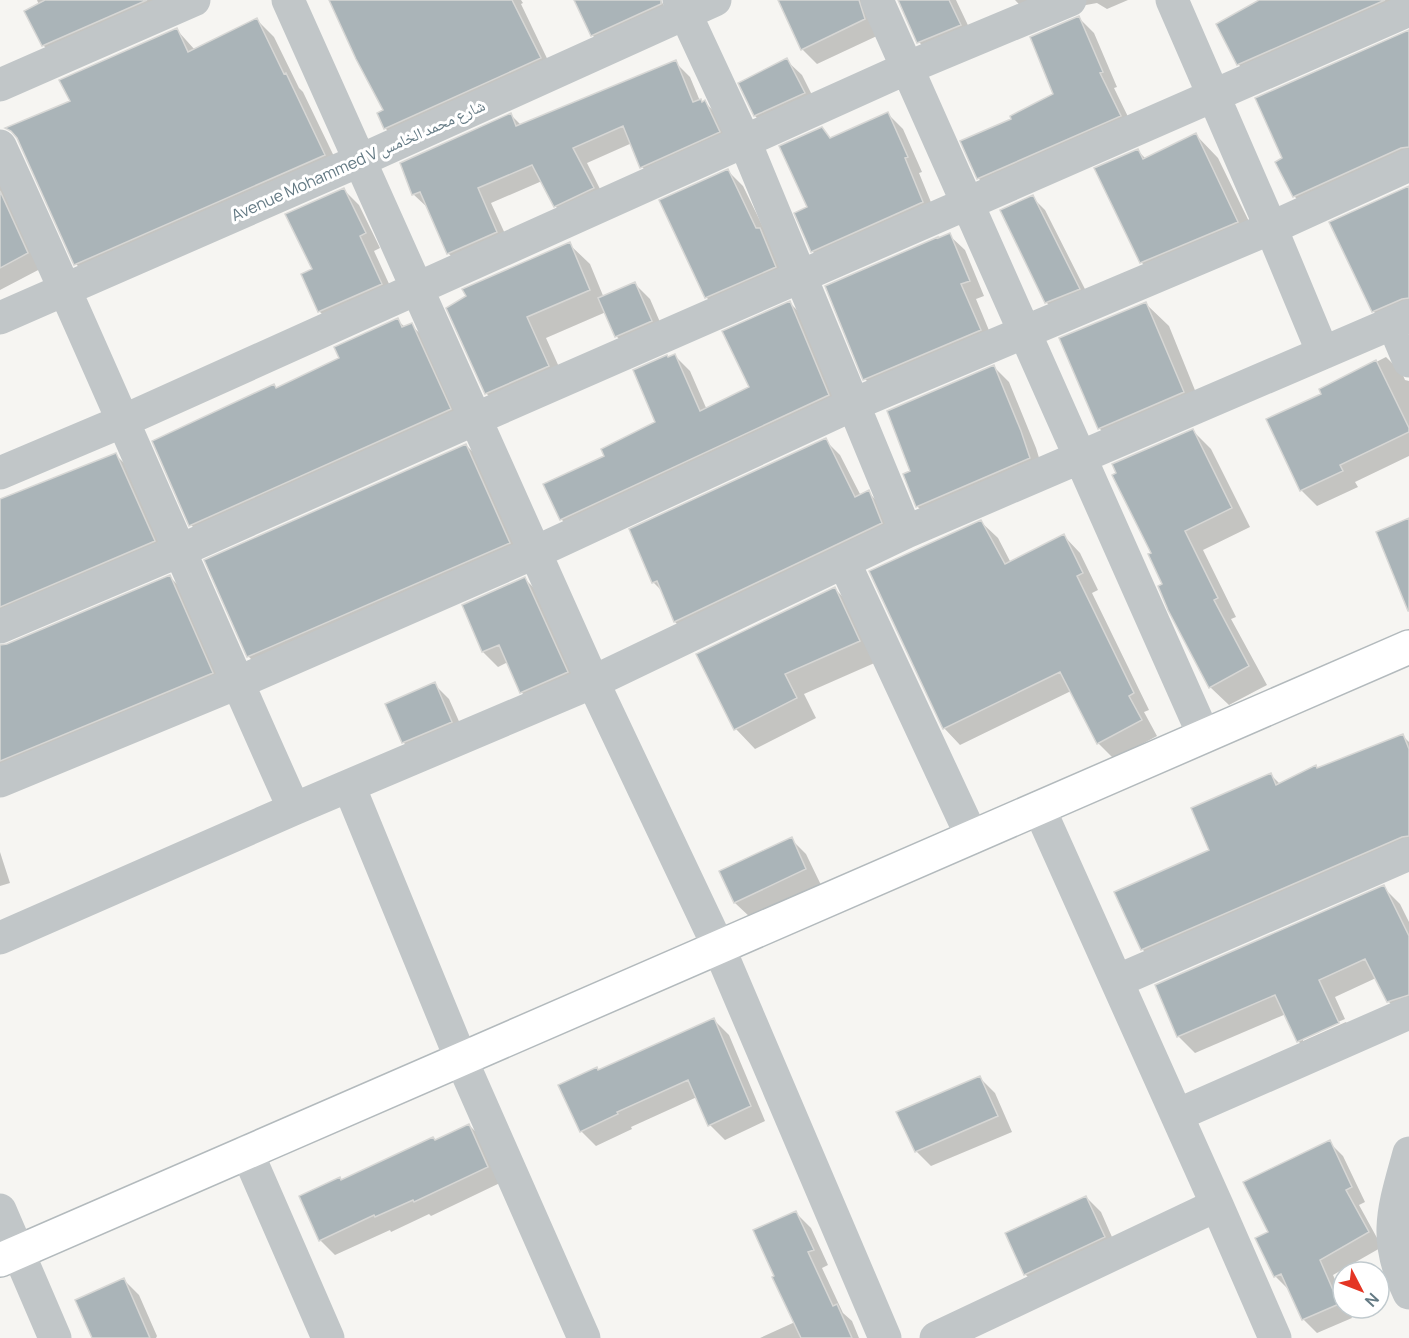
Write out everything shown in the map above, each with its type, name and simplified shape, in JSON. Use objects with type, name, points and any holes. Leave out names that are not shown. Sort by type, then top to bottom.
[{"type":"street","points":[[0,85],[194,0]]},
{"type":"street","points":[[288,0],[593,682],[719,948],[885,1338]]},
{"type":"street","name":"Avenue Mohammed V شارع محمد الخامس","points":[[0,318],[361,160],[682,6],[715,0]]},
{"type":"street","points":[[877,0],[1204,736]]},
{"type":"street","points":[[0,473],[123,422],[907,68],[1070,0]]},
{"type":"street","points":[[1172,0],[1323,353]]},
{"type":"street","points":[[682,6],[745,142],[906,532]]},
{"type":"street","points":[[0,627],[179,551],[1409,10]]},
{"type":"street","points":[[0,146],[66,290],[294,809]]},
{"type":"street","points":[[0,781],[237,683],[536,552],[852,405],[1271,228],[1409,165]]},
{"type":"street","points":[[0,938],[294,809],[593,682],[906,532],[1401,319],[1409,361]]},
{"type":"street","points":[[844,562],[972,837]]},
{"type":"street","points":[[10,1256],[1409,647]]},
{"type":"street","points":[[349,786],[461,1059],[584,1338]]},
{"type":"street","points":[[1039,808],[1178,1115],[1275,1338]]},
{"type":"street","points":[[1117,981],[1409,854]]},
{"type":"street","points":[[1178,1115],[1409,1013]]},
{"type":"street","points":[[246,1152],[328,1338]]},
{"type":"street","points":[[1409,1153],[1395,1204],[1392,1231],[1394,1254],[1409,1293]]},
{"type":"street","points":[[936,1338],[1217,1205]]},
{"type":"street","points":[[0,1210],[10,1256],[55,1338]]},
{"type":"building","points":[[45,0],[147,0],[42,46],[24,11]]},
{"type":"building","points":[[329,0],[512,0],[541,58],[384,129],[377,113],[383,110]]},
{"type":"building","points":[[574,0],[661,0],[661,4],[591,36]]},
{"type":"building","points":[[778,0],[859,0],[865,19],[801,50]]},
{"type":"building","points":[[898,0],[949,0],[961,25],[917,43]]},
{"type":"building","points":[[1259,0],[1385,0],[1237,65],[1216,24]]},
{"type":"building","points":[[1079,16],[1103,72],[1100,73],[1121,116],[977,179],[960,141],[1011,119],[1010,116],[1053,94],[1030,37]]},
{"type":"building","points":[[257,18],[325,155],[74,265],[17,138],[5,128],[70,101],[59,80],[177,28],[188,52]]},
{"type":"building","points":[[1409,30],[1409,147],[1401,148],[1293,197],[1275,162],[1282,158],[1255,98]]},
{"type":"building","points":[[787,58],[805,93],[754,116],[738,83]]},
{"type":"building","points":[[676,60],[693,102],[705,100],[720,132],[640,168],[623,126],[573,148],[594,188],[554,207],[532,165],[478,188],[497,232],[447,254],[420,192],[412,195],[400,163],[511,113],[516,126]]},
{"type":"building","points":[[888,112],[908,157],[905,158],[923,202],[811,252],[794,213],[807,207],[779,146],[822,127],[830,138]]},
{"type":"building","points":[[1196,133],[1238,222],[1140,263],[1094,168],[1138,149],[1143,159]]},
{"type":"building","points":[[728,169],[756,228],[760,228],[776,267],[705,298],[659,200]]},
{"type":"building","points":[[1409,186],[1409,298],[1372,312],[1329,222]]},
{"type":"building","points":[[344,188],[366,233],[360,236],[382,284],[318,312],[301,274],[312,269],[285,214]]},
{"type":"building","points":[[0,191],[28,253],[0,268]]},
{"type":"building","points":[[1033,195],[1080,289],[1045,303],[1000,210]]},
{"type":"building","points":[[950,233],[970,281],[961,284],[981,330],[863,380],[825,286]]},
{"type":"building","points":[[570,242],[590,290],[527,317],[549,366],[485,394],[446,308],[466,296],[462,289]]},
{"type":"building","points":[[635,282],[652,321],[615,337],[598,298]]},
{"type":"building","points":[[790,301],[829,395],[560,520],[543,484],[604,456],[601,449],[655,422],[633,370],[667,355],[668,357],[675,354],[700,411],[749,387],[722,331]]},
{"type":"building","points":[[1146,302],[1184,392],[1098,429],[1059,338]]},
{"type":"building","points":[[398,318],[402,327],[412,323],[451,409],[189,526],[152,441],[274,384],[276,388],[339,358],[334,347]]},
{"type":"building","points":[[1376,360],[1409,432],[1340,465],[1343,471],[1300,491],[1266,419],[1321,394],[1319,389]]},
{"type":"building","points":[[994,365],[1030,458],[916,507],[903,474],[910,471],[887,411]]},
{"type":"building","points":[[1193,429],[1232,508],[1185,531],[1218,598],[1214,600],[1249,666],[1209,688],[1168,610],[1158,586],[1162,584],[1148,554],[1151,553],[1112,475],[1116,473],[1112,464]]},
{"type":"building","points":[[826,438],[855,497],[869,490],[882,523],[674,622],[657,581],[652,583],[629,529]]},
{"type":"building","points":[[466,444],[510,543],[247,657],[204,560]]},
{"type":"building","points":[[116,453],[155,541],[0,607],[0,499]]},
{"type":"building","points":[[1409,518],[1409,611],[1408,611],[1376,532]]},
{"type":"building","points":[[981,520],[1005,564],[1064,534],[1083,573],[1077,576],[1134,693],[1129,696],[1142,720],[1097,744],[1060,672],[943,729],[869,571]]},
{"type":"building","points":[[170,575],[213,673],[0,761],[0,645]]},
{"type":"building","points":[[525,577],[568,672],[520,693],[499,645],[482,652],[462,605]]},
{"type":"building","points":[[835,587],[860,641],[785,674],[797,698],[734,730],[696,654]]},
{"type":"building","points":[[435,682],[452,722],[402,743],[385,704]]},
{"type":"building","points":[[1403,734],[1409,749],[1409,836],[1402,837],[1141,950],[1114,892],[1209,850],[1191,808],[1271,773],[1276,785],[1316,765],[1317,768]]},
{"type":"building","points":[[792,837],[806,869],[734,903],[719,871]]},
{"type":"building","points":[[1384,885],[1409,936],[1409,995],[1387,1002],[1365,959],[1319,980],[1339,1023],[1297,1042],[1275,995],[1177,1037],[1155,985]]},
{"type":"building","points":[[714,1018],[751,1106],[708,1126],[688,1080],[617,1112],[618,1114],[580,1132],[558,1085],[597,1067],[598,1070]]},
{"type":"building","points":[[980,1076],[998,1116],[915,1152],[896,1112]]},
{"type":"building","points":[[469,1124],[488,1167],[414,1202],[413,1200],[375,1217],[374,1215],[319,1241],[299,1196],[340,1177],[341,1180],[433,1137],[435,1140]]},
{"type":"building","points":[[1330,1140],[1352,1187],[1346,1190],[1369,1232],[1320,1260],[1331,1285],[1331,1307],[1302,1320],[1281,1274],[1274,1277],[1255,1238],[1268,1232],[1243,1182]]},
{"type":"building","points":[[1086,1196],[1105,1237],[1024,1275],[1005,1233]]},
{"type":"building","points":[[796,1211],[814,1250],[808,1252],[833,1306],[837,1304],[852,1338],[801,1338],[772,1277],[774,1276],[753,1230]]},
{"type":"building","points":[[124,1278],[150,1338],[92,1338],[75,1300]]}]
